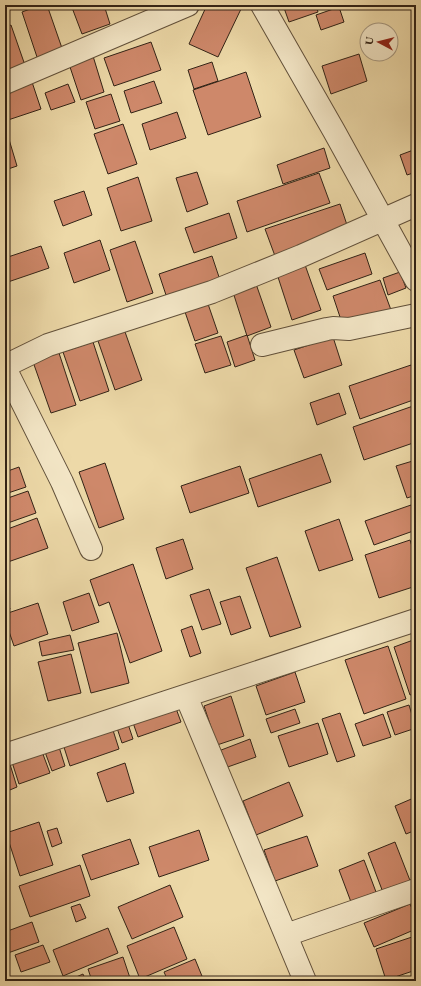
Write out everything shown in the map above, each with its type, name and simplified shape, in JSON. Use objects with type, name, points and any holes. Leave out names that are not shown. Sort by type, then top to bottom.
[{"type":"street","points":[[5,83],[188,5]]},
{"type":"street","points":[[262,5],[334,131],[416,280]]},
{"type":"street","points":[[91,549],[62,482],[5,367],[48,345],[212,292],[301,256],[416,205]]},
{"type":"street","points":[[262,345],[327,329],[349,329],[416,315]]},
{"type":"street","points":[[5,755],[416,620]]},
{"type":"street","points":[[186,696],[305,981]]},
{"type":"street","points":[[286,935],[416,890]]},
{"type":"building","points":[[7,5],[25,5],[9,10]]},
{"type":"building","points":[[41,5],[47,5],[63,51],[38,60],[22,12]]},
{"type":"building","points":[[71,5],[104,5],[110,24],[82,34]]},
{"type":"building","points":[[207,5],[233,5],[241,9],[218,57],[189,44]]},
{"type":"building","points":[[283,5],[316,5],[318,12],[289,22]]},
{"type":"building","points":[[339,7],[344,22],[321,30],[316,15]]},
{"type":"building","points":[[11,25],[27,71],[5,79],[5,28]]},
{"type":"building","points":[[151,42],[161,70],[114,86],[104,58]]},
{"type":"building","points":[[359,54],[359,62],[361,62],[367,81],[331,94],[322,66]]},
{"type":"building","points":[[93,56],[104,92],[81,100],[69,64]]},
{"type":"building","points":[[212,62],[218,81],[194,89],[188,70]]},
{"type":"building","points":[[246,72],[261,117],[208,135],[193,90]]},
{"type":"building","points":[[154,81],[162,103],[131,113],[124,91]]},
{"type":"building","points":[[32,82],[41,109],[5,121],[5,91]]},
{"type":"building","points":[[68,84],[75,102],[51,110],[45,93]]},
{"type":"building","points":[[111,94],[120,121],[95,129],[86,102]]},
{"type":"building","points":[[177,112],[186,138],[150,150],[142,124]]},
{"type":"building","points":[[123,124],[137,164],[108,174],[94,134]]},
{"type":"building","points":[[8,136],[17,166],[5,170],[5,137]]},
{"type":"building","points":[[324,148],[330,168],[283,184],[277,165]]},
{"type":"building","points":[[416,149],[416,172],[407,175],[400,155]]},
{"type":"building","points":[[197,172],[208,204],[187,212],[176,178]]},
{"type":"building","points":[[319,173],[330,203],[247,232],[237,201]]},
{"type":"building","points":[[138,177],[152,221],[121,231],[107,188]]},
{"type":"building","points":[[84,191],[92,215],[63,226],[54,201]]},
{"type":"building","points":[[340,204],[349,231],[275,256],[265,229]]},
{"type":"building","points":[[229,213],[237,238],[194,253],[185,228]]},
{"type":"building","points":[[100,240],[110,270],[74,283],[64,253]]},
{"type":"building","points":[[135,241],[153,293],[127,302],[110,250]]},
{"type":"building","points":[[41,246],[49,268],[5,283],[5,258]]},
{"type":"building","points":[[365,253],[372,274],[327,290],[319,269]]},
{"type":"building","points":[[212,256],[220,280],[167,298],[159,274]]},
{"type":"building","points":[[304,262],[321,310],[292,320],[276,271]]},
{"type":"building","points":[[400,272],[406,288],[388,295],[383,278]]},
{"type":"building","points":[[380,280],[391,310],[343,326],[333,296]]},
{"type":"building","points":[[255,281],[271,327],[247,336],[232,289]]},
{"type":"building","points":[[207,301],[218,333],[195,341],[184,309]]},
{"type":"building","points":[[124,329],[142,380],[115,390],[97,338]]},
{"type":"building","points":[[247,335],[255,360],[235,367],[227,342]]},
{"type":"building","points":[[221,336],[231,365],[205,373],[195,344]]},
{"type":"building","points":[[333,337],[342,365],[304,378],[294,350]]},
{"type":"building","points":[[93,342],[109,391],[80,401],[63,352]]},
{"type":"building","points":[[58,350],[76,405],[51,413],[32,359]]},
{"type":"building","points":[[411,365],[416,380],[416,399],[360,419],[349,386]]},
{"type":"building","points":[[339,393],[346,414],[317,425],[310,403]]},
{"type":"building","points":[[416,405],[416,442],[364,460],[353,427]]},
{"type":"building","points":[[321,454],[331,482],[258,507],[249,479]]},
{"type":"building","points":[[416,460],[416,495],[407,498],[396,466]]},
{"type":"building","points":[[105,463],[124,519],[99,528],[79,472]]},
{"type":"building","points":[[240,466],[249,493],[190,513],[181,486]]},
{"type":"building","points":[[19,467],[26,487],[5,494],[5,472]]},
{"type":"building","points":[[28,491],[36,513],[5,524],[5,499]]},
{"type":"building","points":[[411,505],[416,519],[416,530],[374,545],[365,521]]},
{"type":"building","points":[[37,518],[48,548],[5,563],[5,530]]},
{"type":"building","points":[[339,519],[353,560],[319,571],[305,531]]},
{"type":"building","points":[[183,539],[193,569],[166,579],[156,548]]},
{"type":"building","points":[[410,540],[416,559],[416,586],[379,598],[365,555]]},
{"type":"building","points":[[277,557],[301,627],[270,637],[246,568]]},
{"type":"building","points":[[133,564],[162,651],[130,663],[109,602],[99,606],[90,580]]},
{"type":"building","points":[[209,589],[221,624],[202,630],[190,595]]},
{"type":"building","points":[[89,593],[99,622],[72,631],[63,602]]},
{"type":"building","points":[[5,594],[10,609],[5,611]]},
{"type":"building","points":[[240,596],[251,628],[231,635],[220,602]]},
{"type":"building","points":[[38,603],[48,634],[14,646],[5,620],[5,614]]},
{"type":"building","points":[[192,626],[201,653],[190,657],[181,630]]},
{"type":"building","points":[[117,633],[129,683],[91,693],[78,643]]},
{"type":"building","points":[[70,635],[74,650],[42,656],[39,642]]},
{"type":"building","points":[[416,639],[416,693],[410,695],[394,647]]},
{"type":"building","points":[[388,646],[406,699],[364,714],[345,660]]},
{"type":"building","points":[[71,654],[81,693],[48,701],[38,662]]},
{"type":"building","points":[[295,672],[305,702],[266,715],[256,686]]},
{"type":"building","points":[[231,696],[244,736],[217,745],[204,706]]},
{"type":"building","points":[[174,703],[181,722],[138,737],[131,717]]},
{"type":"building","points":[[409,705],[416,728],[395,735],[387,712]]},
{"type":"building","points":[[295,709],[300,723],[271,733],[266,719]]},
{"type":"building","points":[[340,713],[355,756],[337,762],[322,719]]},
{"type":"building","points":[[383,714],[391,737],[363,746],[355,724]]},
{"type":"building","points":[[318,723],[328,754],[289,767],[278,736]]},
{"type":"building","points":[[111,724],[119,749],[70,766],[62,741]]},
{"type":"building","points":[[128,724],[133,739],[122,743],[117,728]]},
{"type":"building","points":[[250,739],[256,757],[222,769],[216,752]]},
{"type":"building","points":[[59,747],[65,766],[52,771],[45,752]]},
{"type":"building","points":[[41,749],[50,773],[19,784],[11,759]]},
{"type":"building","points":[[9,761],[17,787],[5,792],[5,763]]},
{"type":"building","points":[[125,763],[134,793],[107,802],[97,773]]},
{"type":"building","points":[[289,782],[303,816],[256,835],[243,801]]},
{"type":"building","points":[[416,797],[416,830],[406,834],[395,806]]},
{"type":"building","points":[[39,822],[53,865],[20,876],[6,833]]},
{"type":"building","points":[[57,828],[62,843],[52,847],[47,831]]},
{"type":"building","points":[[199,830],[209,860],[159,877],[149,847]]},
{"type":"building","points":[[307,836],[318,866],[275,881],[264,850]]},
{"type":"building","points":[[130,839],[139,864],[91,880],[82,855]]},
{"type":"building","points":[[395,842],[411,883],[384,895],[368,853]]},
{"type":"building","points":[[364,860],[376,892],[351,902],[339,870]]},
{"type":"building","points":[[80,865],[90,896],[30,917],[19,886]]},
{"type":"building","points":[[170,885],[183,917],[132,939],[118,907]]},
{"type":"building","points":[[80,904],[86,918],[76,922],[71,907]]},
{"type":"building","points":[[410,904],[416,918],[416,929],[374,947],[364,923]]},
{"type":"building","points":[[32,922],[39,942],[5,954],[5,932]]},
{"type":"building","points":[[174,927],[187,959],[140,979],[127,946]]},
{"type":"building","points":[[108,928],[118,953],[63,976],[53,950]]},
{"type":"building","points":[[415,936],[416,970],[386,980],[376,949]]},
{"type":"building","points":[[43,945],[50,962],[21,972],[15,955]]},
{"type":"building","points":[[123,957],[131,981],[92,981],[88,969]]},
{"type":"building","points":[[195,959],[204,981],[168,981],[164,972]]},
{"type":"building","points":[[83,974],[86,981],[67,981]]}]
